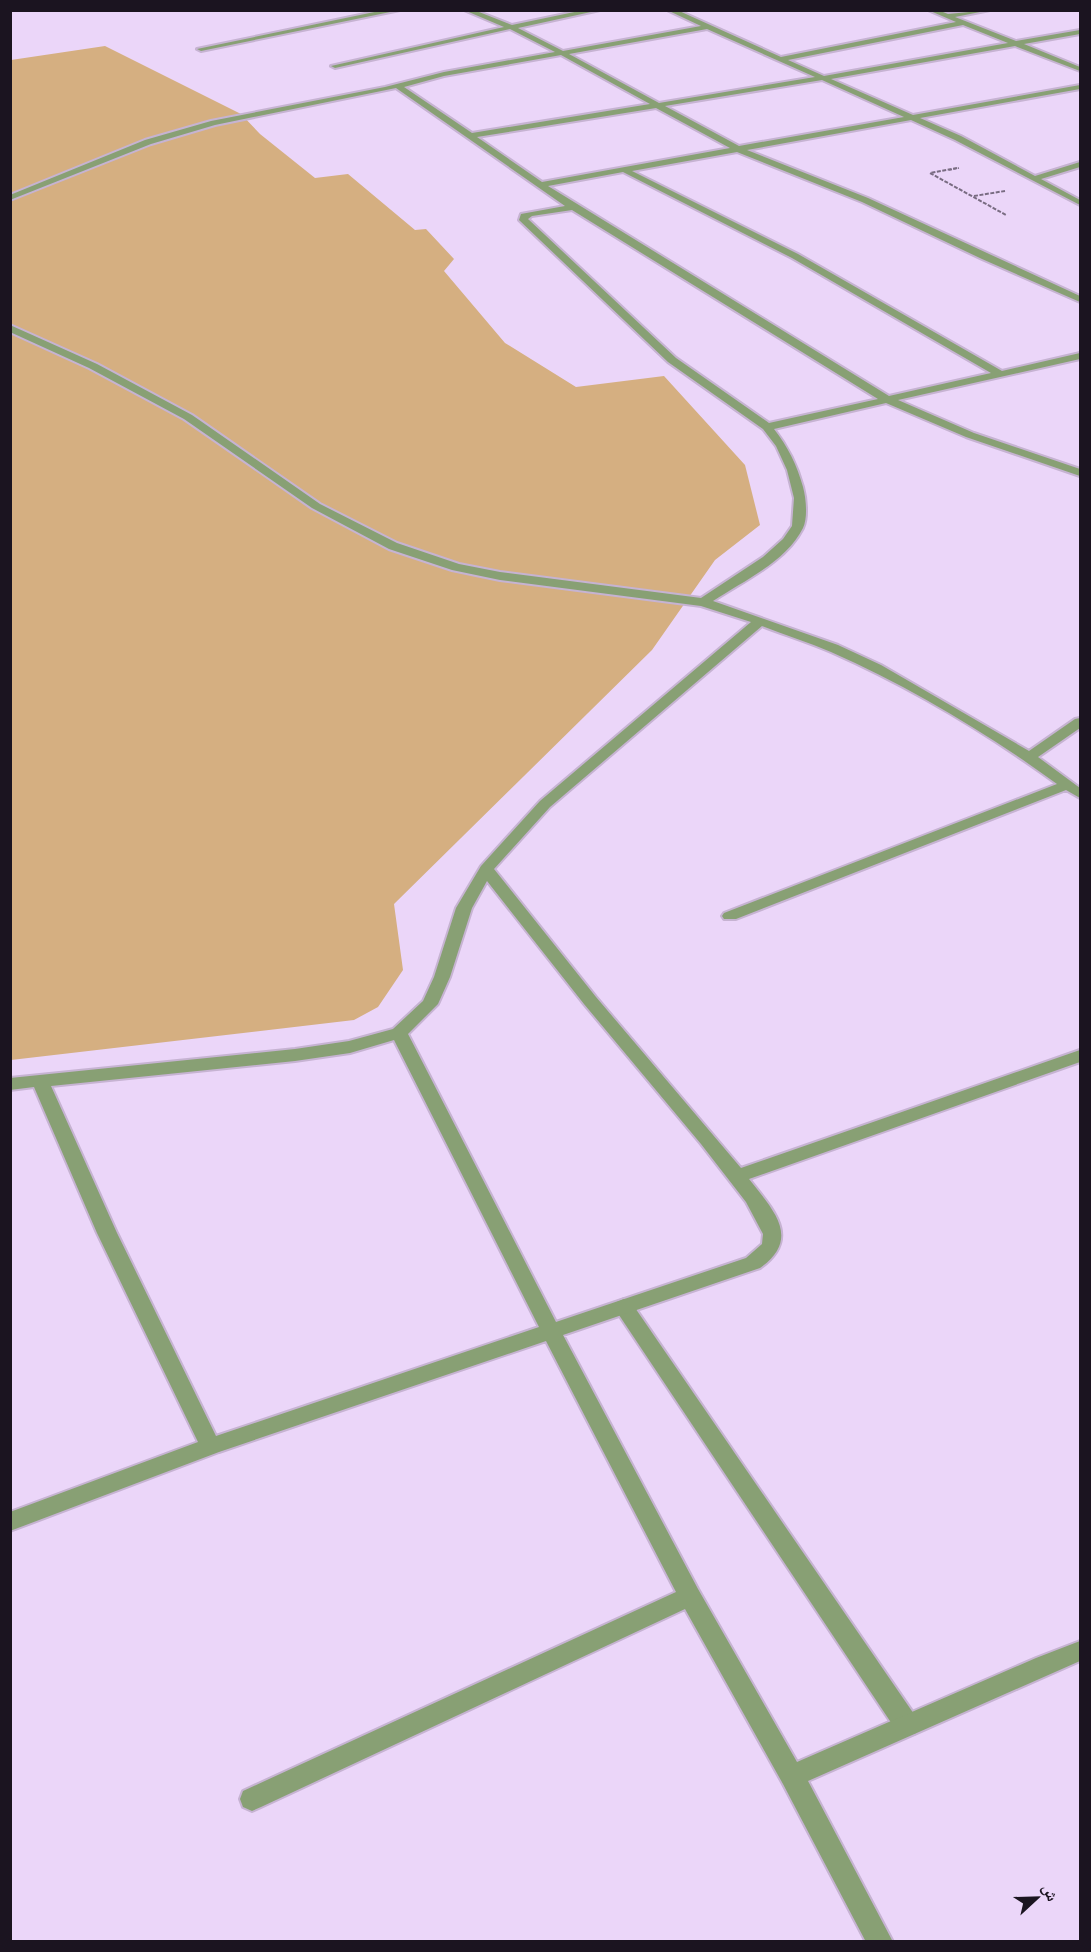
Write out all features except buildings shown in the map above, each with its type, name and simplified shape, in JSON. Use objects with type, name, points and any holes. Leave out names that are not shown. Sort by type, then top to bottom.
[{"type":"street","points":[[201,49],[397,10]]},
{"type":"street","points":[[467,10],[511,27],[562,53],[740,150],[865,200],[1080,299]]},
{"type":"street","points":[[335,66],[597,10]]},
{"type":"street","points":[[670,10],[911,117],[1080,203]]},
{"type":"street","points":[[931,10],[1080,69]]},
{"type":"street","points":[[946,16],[987,10]]},
{"type":"street","points":[[780,59],[964,24]]},
{"type":"street","points":[[10,198],[112,155],[181,131],[398,86],[444,74],[708,27]]},
{"type":"street","points":[[469,136],[823,78],[1080,32]]},
{"type":"street","points":[[398,86],[573,207],[886,399],[970,435],[1080,472]]},
{"type":"street","points":[[540,185],[1080,87]]},
{"type":"street","points":[[1033,178],[1080,164]]},
{"type":"street","points":[[627,171],[795,256],[1000,374]]},
{"type":"street","points":[[573,207],[531,214],[524,216],[523,220],[672,360],[767,427],[781,445],[793,470],[800,498],[798,526],[786,542],[767,560],[703,602]]},
{"type":"street","points":[[10,328],[93,366],[188,417],[316,506],[393,546],[456,567],[500,576],[703,602],[760,621],[833,648],[876,668],[1029,757],[1075,789]]},
{"type":"street","points":[[767,427],[1080,356]]},
{"type":"street","points":[[10,1084],[296,1055],[350,1047],[399,1034],[430,1004],[442,977],[464,908],[486,869],[545,804],[760,621]]},
{"type":"street","points":[[1029,757],[1080,722]]},
{"type":"street","points":[[730,916],[1075,789]]},
{"type":"street","points":[[10,1522],[211,1446],[753,1263],[765,1255],[771,1246],[773,1233],[767,1220],[737,1176],[565,970],[486,869]]},
{"type":"street","points":[[399,1034],[551,1332],[690,1596],[792,1776],[880,1941]]},
{"type":"street","points":[[737,1176],[1080,1056]]},
{"type":"street","points":[[40,1081],[107,1233],[211,1446]]},
{"type":"street","points":[[624,1307],[907,1725]]},
{"type":"street","points":[[252,1799],[690,1596]]},
{"type":"street","points":[[792,1776],[1080,1651]]},
{"type":"path","points":[[1000,161],[930,173],[1006,215]]},
{"type":"shaded area","points":[[105,46],[241,114],[260,134],[315,178],[348,174],[415,230],[426,229],[454,259],[444,271],[505,343],[576,387],[664,376],[745,465],[760,525],[715,560],[652,650],[394,904],[403,970],[378,1007],[354,1020],[11,1060],[11,60]]}]
